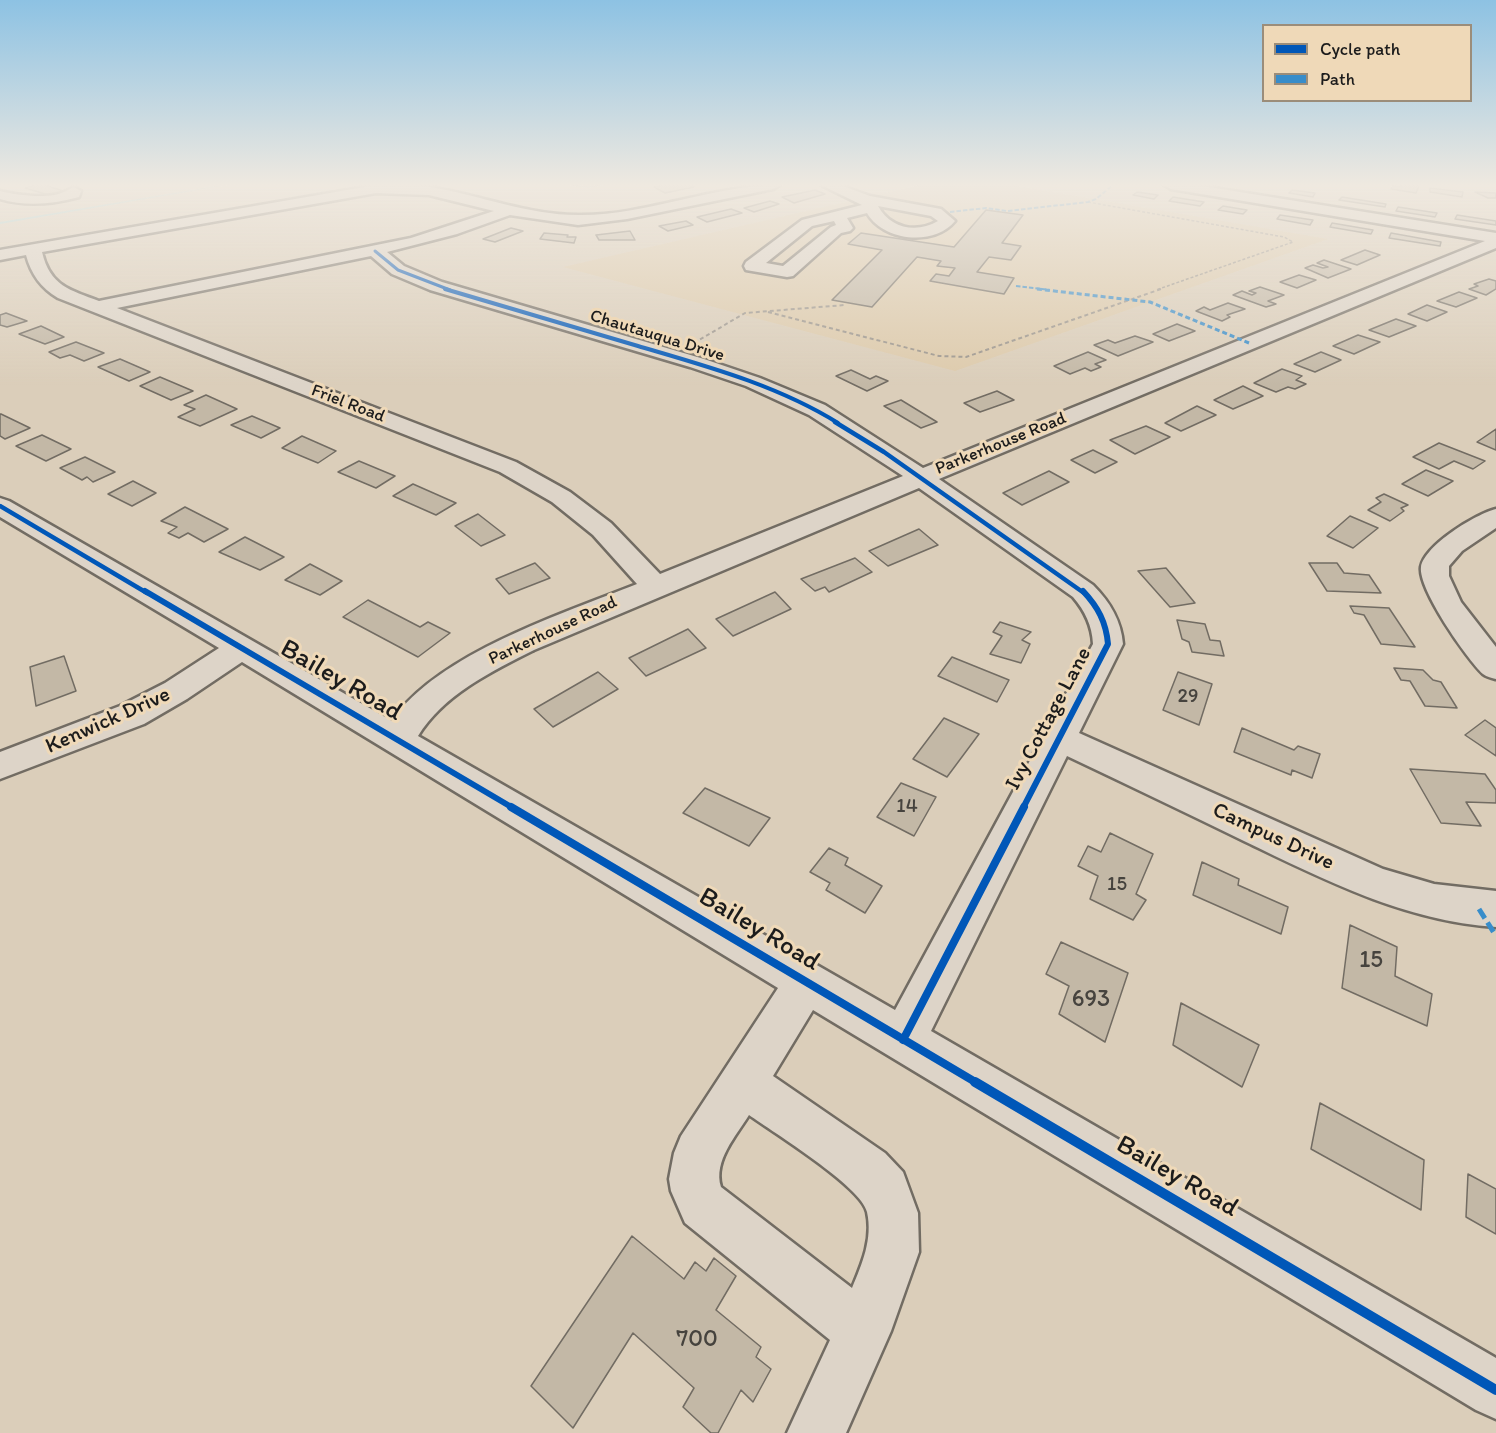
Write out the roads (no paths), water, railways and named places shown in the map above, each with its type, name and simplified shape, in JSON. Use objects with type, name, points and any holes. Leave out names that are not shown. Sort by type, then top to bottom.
[{"type":"street","points":[[0,255],[17,252]]},
{"type":"street","name":"Friel Road","points":[[34,252],[40,274],[45,282],[64,294],[508,467],[561,497],[594,523],[655,586]]},
{"type":"street","points":[[98,307],[371,252]]},
{"type":"street","name":"Chautauqua Drive","points":[[376,252],[398,270],[429,284],[673,356],[753,382],[796,399],[838,421],[920,477]]},
{"type":"street","points":[[770,252],[752,266],[788,272],[811,252]]},
{"type":"street","name":"Parkerhouse Road","points":[[398,739],[416,713],[448,686],[480,665],[562,625],[1467,252]]},
{"type":"street","name":"Ivy Cottage Lane","points":[[903,1040],[1108,644],[1105,625],[1097,606],[1068,580],[920,477]]},
{"type":"street","name":"Bailey Road","points":[[0,506],[398,739],[1496,1390]]},
{"type":"street","points":[[1496,517],[1442,555],[1435,565],[1435,572],[1444,596],[1467,632],[1496,668]]},
{"type":"street","name":"Kenwick Drive","points":[[0,766],[132,715],[176,691],[242,648]]},
{"type":"street","name":"Campus Drive","points":[[1059,738],[1356,876],[1437,903],[1496,909]]},
{"type":"street","points":[[807,983],[698,1153],[693,1179],[695,1190],[703,1205],[863,1331]]},
{"type":"street","points":[[743,1083],[868,1170],[885,1190],[893,1213],[893,1252],[863,1331],[816,1433]]}]
